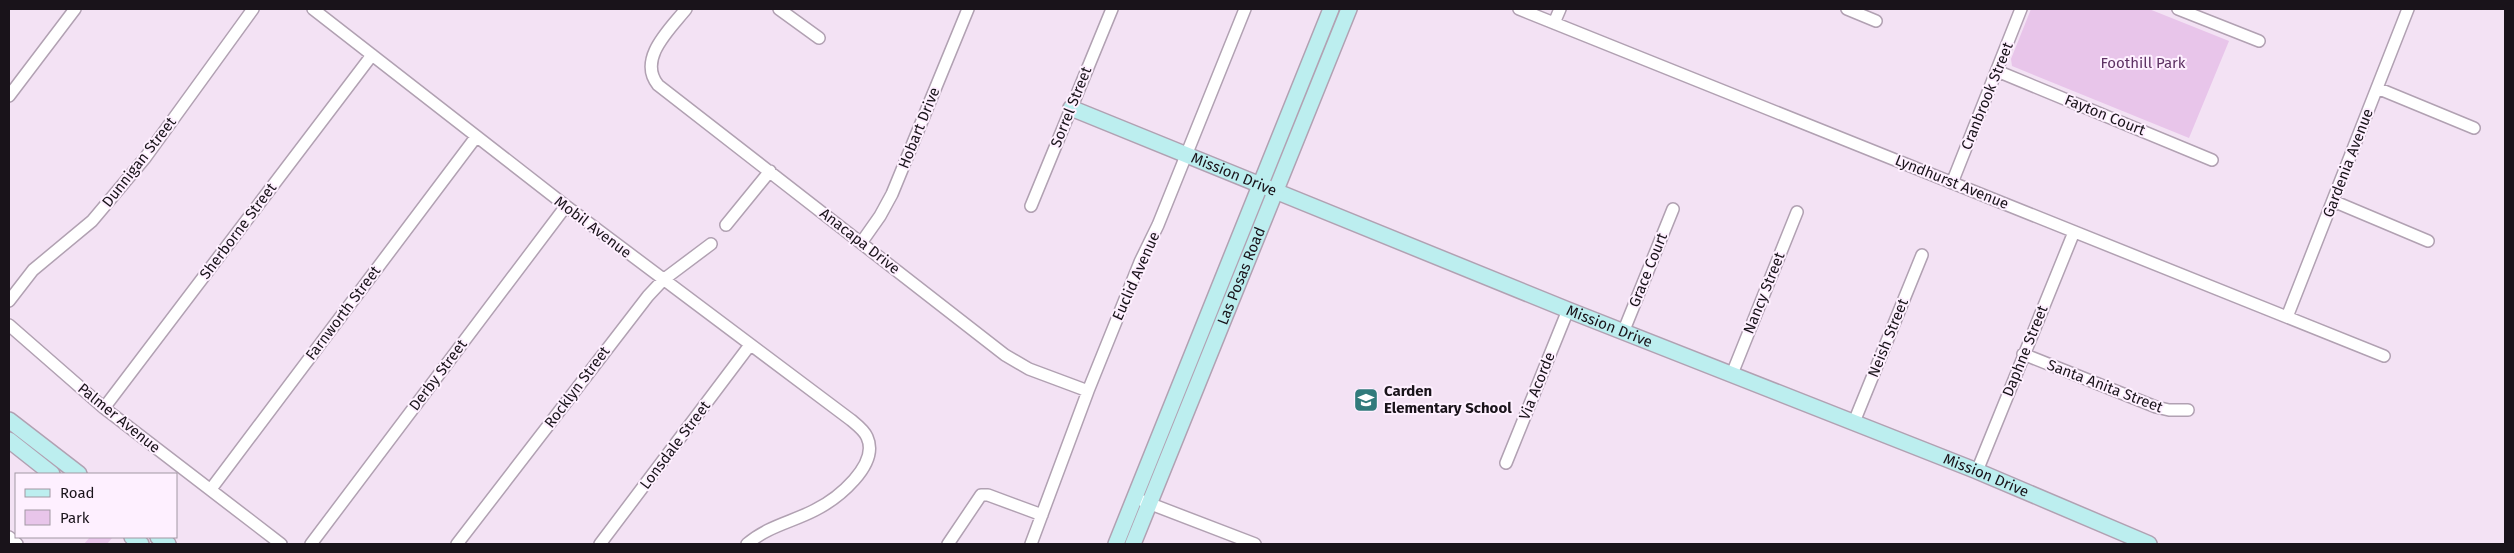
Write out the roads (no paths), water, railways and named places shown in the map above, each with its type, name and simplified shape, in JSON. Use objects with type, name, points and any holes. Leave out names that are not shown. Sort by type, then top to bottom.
[{"type":"main road","name":"Las Posas Road","points":[[1116,544],[1331,9]]},
{"type":"main road","name":"Las Posas Road","points":[[1133,544],[1348,9]]},
{"type":"main road","name":"Mission Drive","points":[[1071,108],[1568,310],[1624,330],[1976,471],[2149,544]]},
{"type":"main road","points":[[9,420],[78,473]]},
{"type":"main road","points":[[9,440],[51,473]]},
{"type":"street","points":[[9,96],[75,9]]},
{"type":"street","name":"Dunnigan Street","points":[[9,301],[33,270],[92,220],[145,158],[253,9]]},
{"type":"street","name":"Mobil Avenue","points":[[313,9],[476,137],[851,420],[864,432],[869,446],[868,457],[861,471],[840,493],[816,510],[776,525],[747,544]]},
{"type":"street","name":"Anacapa Drive","points":[[686,9],[654,50],[651,67],[658,85],[1005,355],[1029,369],[1088,391]]},
{"type":"street","points":[[779,9],[819,38]]},
{"type":"street","name":"Hobart Drive","points":[[861,243],[871,231],[892,194],[968,9]]},
{"type":"street","name":"Sorrel Street","points":[[1031,206],[1112,9]]},
{"type":"street","name":"Euclid Avenue","points":[[1031,544],[1088,391],[1140,262],[1158,225],[1245,9]]},
{"type":"street","name":"Lyndhurst Avenue","points":[[1519,9],[2384,356]]},
{"type":"street","points":[[1554,23],[1560,9]]},
{"type":"street","points":[[1846,9],[1876,21]]},
{"type":"street","name":"Cranbrook Street","points":[[1952,183],[2021,9]]},
{"type":"street","points":[[2178,9],[2259,41]]},
{"type":"street","name":"Gardenia Avenue","points":[[2286,317],[2408,9]]},
{"type":"street","name":"Sherborne Street","points":[[104,408],[372,54]]},
{"type":"street","name":"Fayton Court","points":[[1997,71],[2212,160]]},
{"type":"street","points":[[2376,88],[2474,128]]},
{"type":"street","name":"Farnworth Street","points":[[211,489],[476,137]]},
{"type":"street","points":[[726,225],[770,171]]},
{"type":"street","points":[[2333,201],[2428,241]]},
{"type":"street","name":"Derby Street","points":[[311,544],[566,206]]},
{"type":"street","name":"Grace Court","points":[[1624,330],[1673,209]]},
{"type":"street","name":"Nancy Street","points":[[1732,374],[1797,212]]},
{"type":"street","name":"Daphne Street","points":[[1976,471],[2074,232]]},
{"type":"street","name":"Rocklyn Street","points":[[457,544],[648,296],[663,280],[711,244]]},
{"type":"street","name":"Neish Street","points":[[1854,422],[1922,255]]},
{"type":"street","name":"Via Acorde","points":[[1506,463],[1568,310]]},
{"type":"street","name":"Palmer Avenue","points":[[9,325],[104,408],[281,544]]},
{"type":"street","name":"Lonsdale Street","points":[[600,544],[750,345]]},
{"type":"street","name":"Santa Anita Street","points":[[2023,354],[2156,407],[2169,410],[2188,410]]},
{"type":"street","points":[[948,544],[981,494],[1042,515]]},
{"type":"street","points":[[1134,498],[1254,544]]},
{"type":"street","points":[[9,538],[17,544]]},
{"type":"place","name":"Carden Elementary School","points":[[1366,400]]},
{"type":"park label","name":"Foothill Park","points":[[2143,63]]}]
